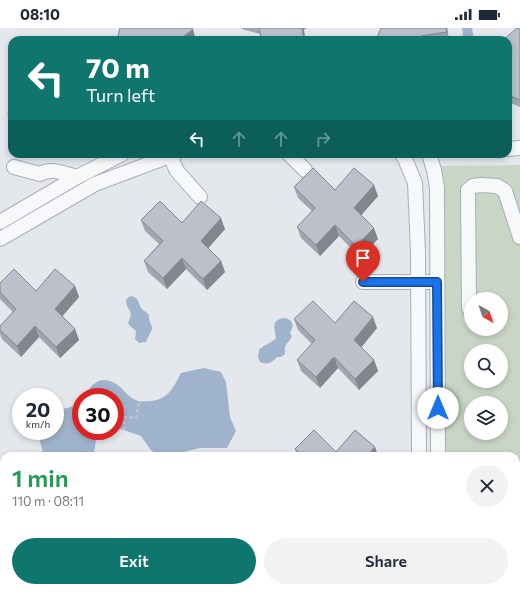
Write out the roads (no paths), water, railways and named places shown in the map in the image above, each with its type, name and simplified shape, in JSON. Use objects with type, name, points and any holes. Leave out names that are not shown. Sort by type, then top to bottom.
[{"type":"street","points":[[0,222],[77,177],[114,158]]},
{"type":"street","points":[[0,239],[95,184],[164,158]]},
{"type":"street","points":[[173,158],[177,171],[200,197]]},
{"type":"street","points":[[293,158],[305,170]]},
{"type":"street","points":[[404,158],[415,183],[419,282],[420,452]]},
{"type":"street","points":[[430,158],[437,188],[438,452]]},
{"type":"street","points":[[14,167],[40,174],[52,170],[77,177]]},
{"type":"street","points":[[40,174],[44,196]]},
{"type":"street","points":[[468,292],[468,190],[472,186],[481,185],[498,186],[505,191],[520,237]]},
{"type":"street","points":[[363,282],[437,282]]},
{"type":"water","points":[[462,28],[472,28],[473,36],[462,36]]},
{"type":"water","points":[[130,296],[137,299],[141,308],[149,315],[152,329],[146,342],[139,343],[135,339],[136,331],[128,323],[131,315],[126,304],[126,300]]},
{"type":"water","points":[[286,318],[291,321],[293,326],[290,333],[292,336],[286,345],[285,354],[281,357],[277,357],[269,363],[260,362],[258,357],[259,350],[276,338],[274,327],[276,322]]},
{"type":"water","points":[[204,368],[221,372],[226,382],[230,417],[236,431],[227,448],[200,448],[184,452],[153,452],[141,436],[124,430],[124,391],[135,400],[152,401],[168,394],[181,373]]},
{"type":"water","points":[[101,380],[111,381],[121,388],[90,388]]},
{"type":"water","points":[[72,406],[72,440],[96,440],[94,452],[43,452],[40,440],[64,440],[64,409]]}]
